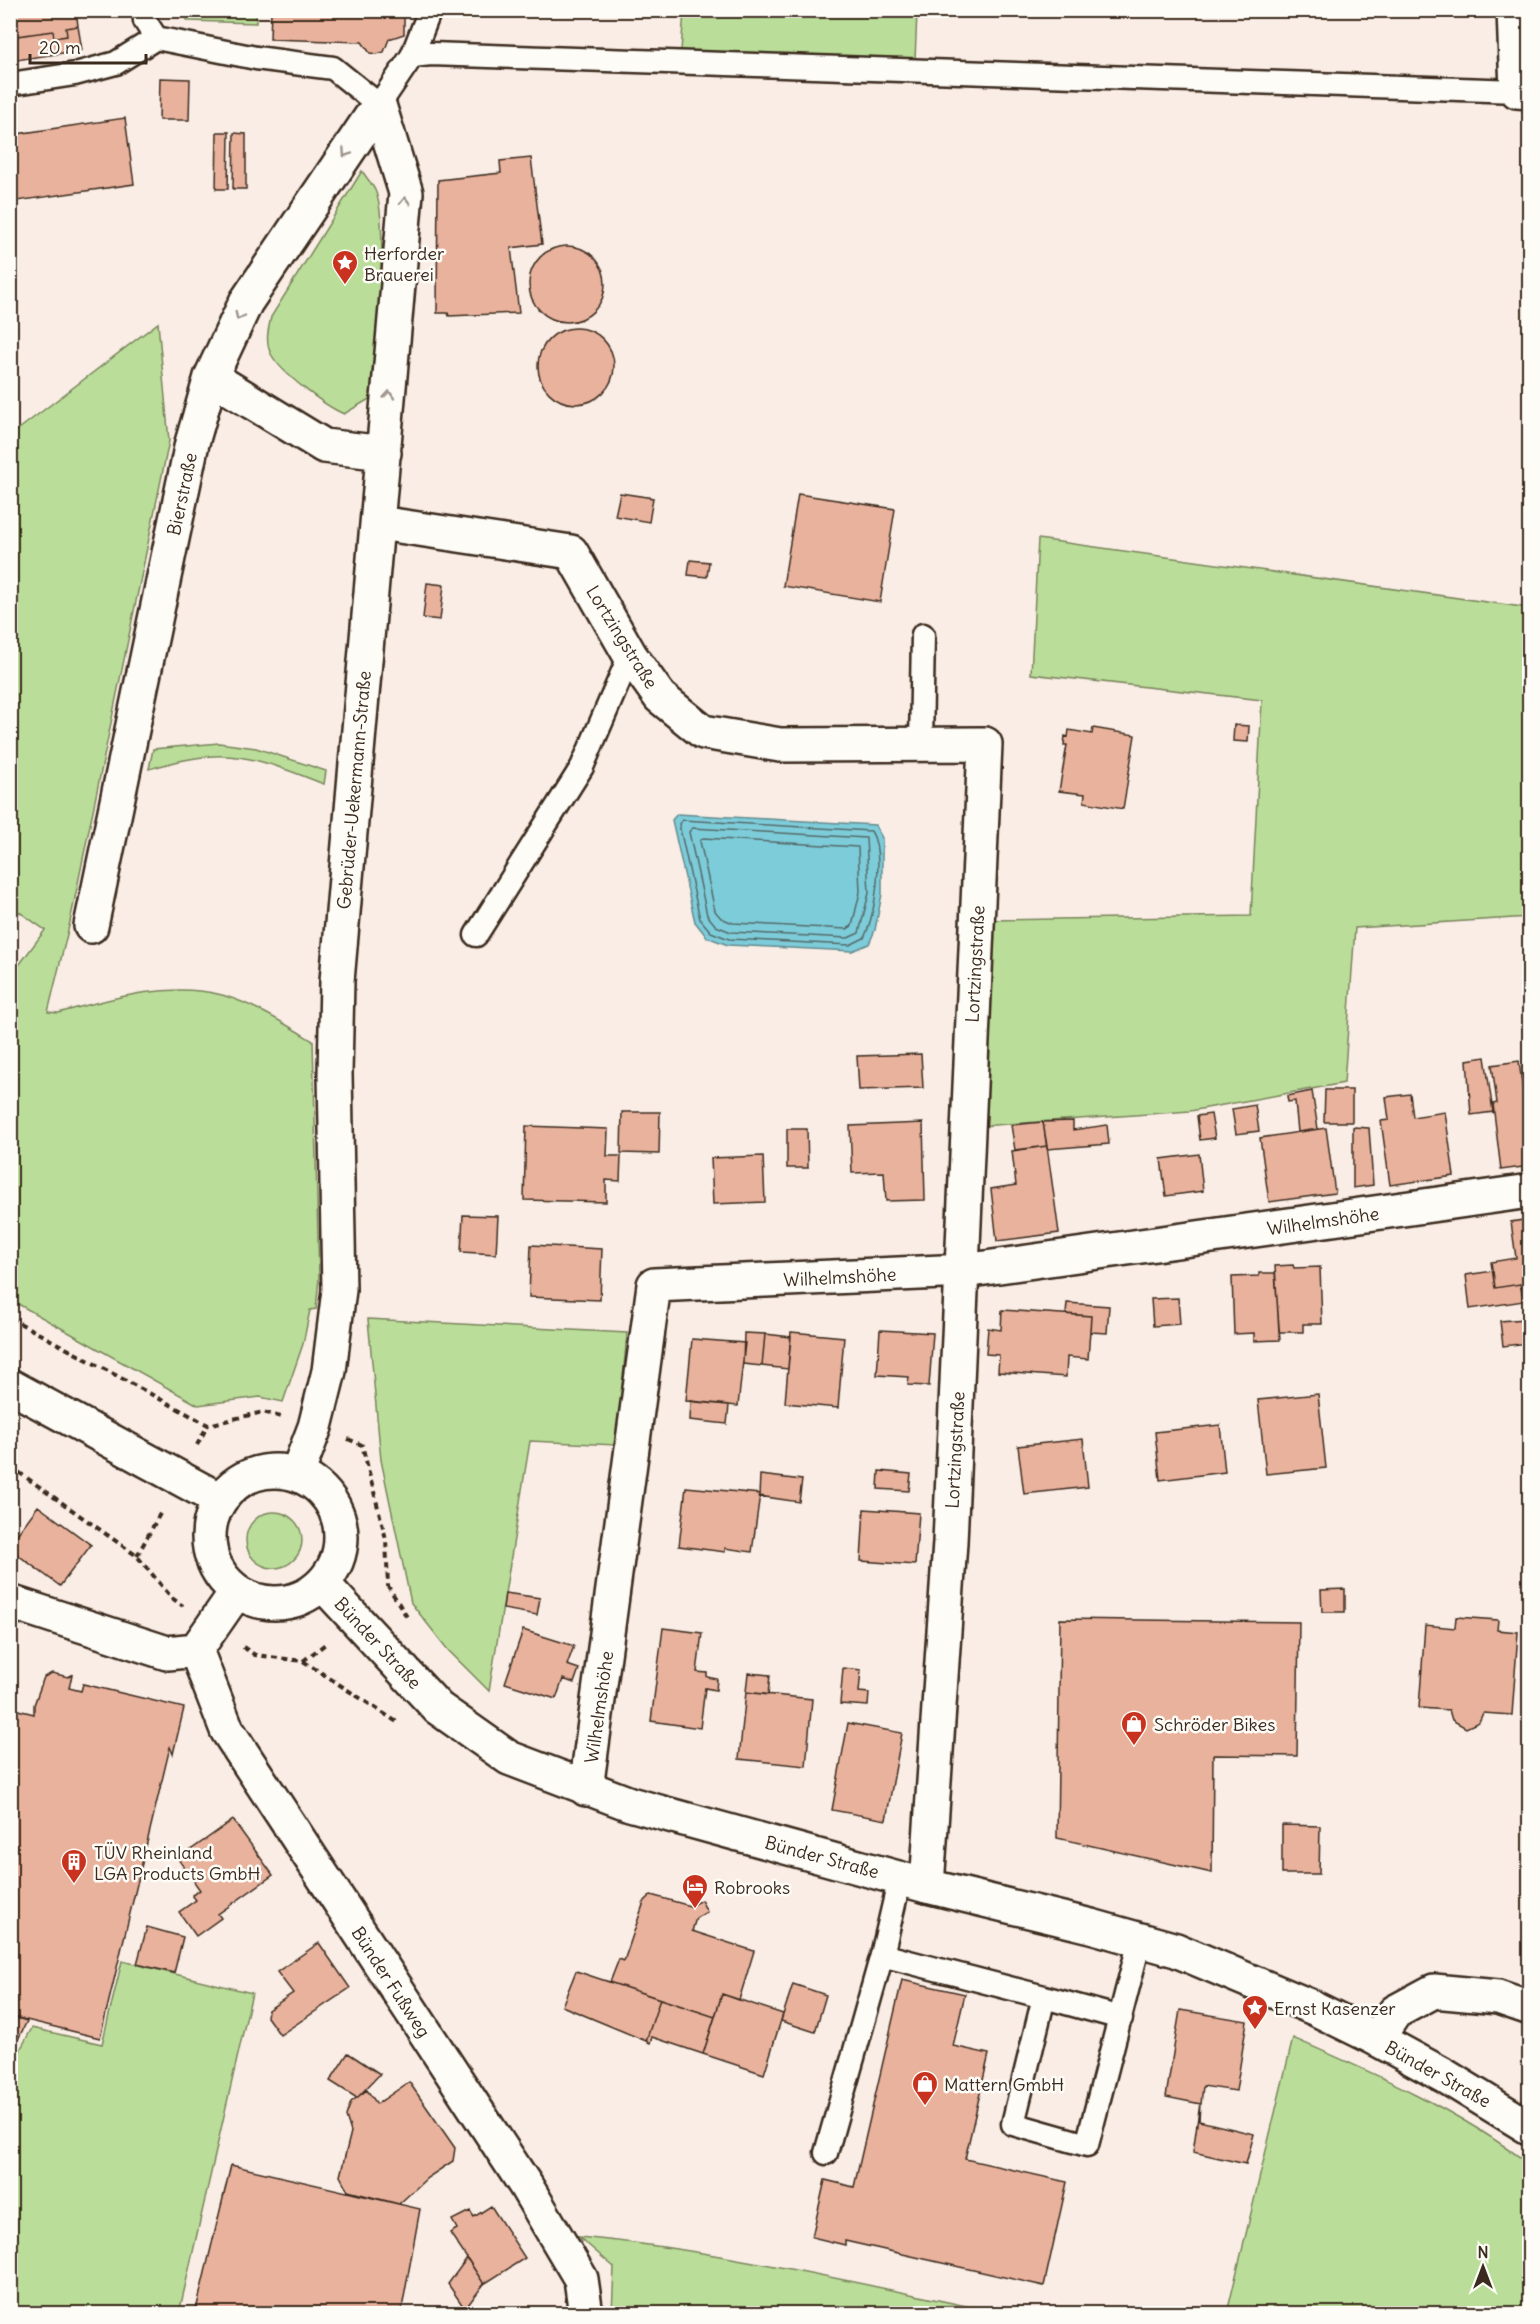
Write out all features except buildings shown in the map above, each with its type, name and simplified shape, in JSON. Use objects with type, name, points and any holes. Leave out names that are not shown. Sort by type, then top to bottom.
[{"type":"street","points":[[1515,10],[1523,91]]},
{"type":"street","name":"Bierstraße","points":[[91,926],[192,443],[212,377],[246,303],[379,105]]},
{"type":"street","name":"Gebrüder-Uekermann-Straße","points":[[297,1474],[315,1427],[329,1371],[339,1290],[335,1074],[337,981],[379,523],[406,193],[379,105]]},
{"type":"street","points":[[212,377],[324,446],[384,453]]},
{"type":"street","name":"Lortzingstraße","points":[[379,523],[571,552],[630,655],[660,698],[703,732],[780,745],[985,744],[950,1553],[914,1882]]},
{"type":"street","name":"Wilhelmshöhe","points":[[586,1789],[654,1285],[964,1271],[1530,1191]]},
{"type":"street","points":[[10,1386],[220,1500]]},
{"type":"street","points":[[268,1471],[297,1474],[320,1488],[336,1509],[342,1535],[337,1561],[323,1584],[304,1597],[281,1603],[258,1601],[237,1591],[219,1573],[210,1549],[210,1524],[220,1500],[241,1480],[268,1471]]},
{"type":"street","name":"Bünder Straße","points":[[323,1584],[438,1708],[509,1758],[630,1804],[914,1882],[1140,1940],[1197,1959],[1314,2008],[1377,2039],[1445,2076],[1530,2128]]},
{"type":"street","points":[[10,1602],[167,1653],[204,1638],[237,1591]]},
{"type":"street","name":"Bünder Fußweg","points":[[204,1638],[227,1730],[526,2186],[581,2279],[586,2313]]},
{"type":"street","name":"Bünder Straße","points":[[1377,2039],[1395,2012],[1434,1991],[1498,1997],[1530,2008]]},
{"type":"lane","points":[[144,10],[145,21],[156,38]]},
{"type":"lane","points":[[10,84],[75,74],[116,63],[156,38],[256,58],[333,68],[379,105],[411,56],[430,10]]},
{"type":"lane","points":[[411,56],[431,54],[702,61],[1523,91]]},
{"type":"lane","points":[[921,744],[923,635]]},
{"type":"lane","points":[[476,935],[582,767],[630,655]]},
{"type":"lane","points":[[826,2153],[882,1955],[914,1882]]},
{"type":"lane","points":[[1044,1997],[1013,2124],[1087,2145],[1140,1940]]},
{"type":"lane","points":[[882,1955],[1121,2018]]},
{"type":"path","points":[[10,1318],[208,1425],[263,1412],[315,1427],[362,1445],[386,1539],[388,1586],[412,1626]]},
{"type":"path","points":[[10,1466],[137,1556],[204,1638]]},
{"type":"green space","points":[[182,11],[256,11],[256,23],[188,21]]},
{"type":"green space","points":[[684,11],[917,11],[915,60],[681,51]]},
{"type":"green space","points":[[362,171],[375,190],[380,208],[382,260],[380,291],[371,398],[344,414],[315,397],[276,362],[268,345],[268,336],[271,317]]},
{"type":"green space","points":[[158,323],[169,441],[70,922],[48,1012],[58,1013],[118,997],[160,991],[201,991],[222,995],[246,1004],[313,1041],[319,1278],[316,1309],[310,1310],[303,1344],[283,1402],[260,1397],[198,1405],[11,1300],[11,976],[45,930],[11,906],[11,435]]},
{"type":"green space","points":[[1038,539],[1529,608],[1529,917],[1355,928],[1344,1083],[1190,1111],[981,1126],[987,920],[1251,916],[1262,700],[1031,674]]},
{"type":"green space","points":[[219,743],[256,748],[326,771],[324,784],[270,764],[228,756],[198,758],[149,769],[153,749]]},
{"type":"green space","points":[[368,1319],[627,1333],[617,1445],[530,1441],[489,1691],[448,1650],[411,1603],[381,1460]]},
{"type":"green space","points":[[269,1512],[279,1512],[294,1520],[300,1529],[302,1540],[300,1551],[294,1560],[279,1568],[269,1568],[258,1563],[251,1556],[246,1545],[246,1535],[251,1524],[258,1517]]},
{"type":"green space","points":[[122,1961],[252,1993],[179,2313],[11,2313],[13,2079],[19,2052],[32,2028],[102,2044]]},
{"type":"green space","points":[[1293,2038],[1445,2109],[1502,2144],[1529,2164],[1529,2313],[1227,2313]]},
{"type":"green space","points":[[579,2237],[738,2259],[999,2313],[612,2313],[614,2267]]},
{"type":"water","points":[[677,814],[875,825],[882,838],[882,894],[875,930],[869,944],[852,951],[728,945],[707,937],[695,922],[672,820]]},
{"type":"place","name":"Herforder Brauerei","points":[[345,286]]},
{"type":"place","name":"Schröder Bikes","points":[[1134,1747]]},
{"type":"place","name":"TÜV Rheinland LGA Products GmbH","points":[[74,1885]]},
{"type":"place","name":"Robrooks","points":[[695,1910]]},
{"type":"place","name":"Ernst Kasenzer","points":[[1255,2031]]},
{"type":"place","name":"Mattern GmbH","points":[[925,2107]]}]
